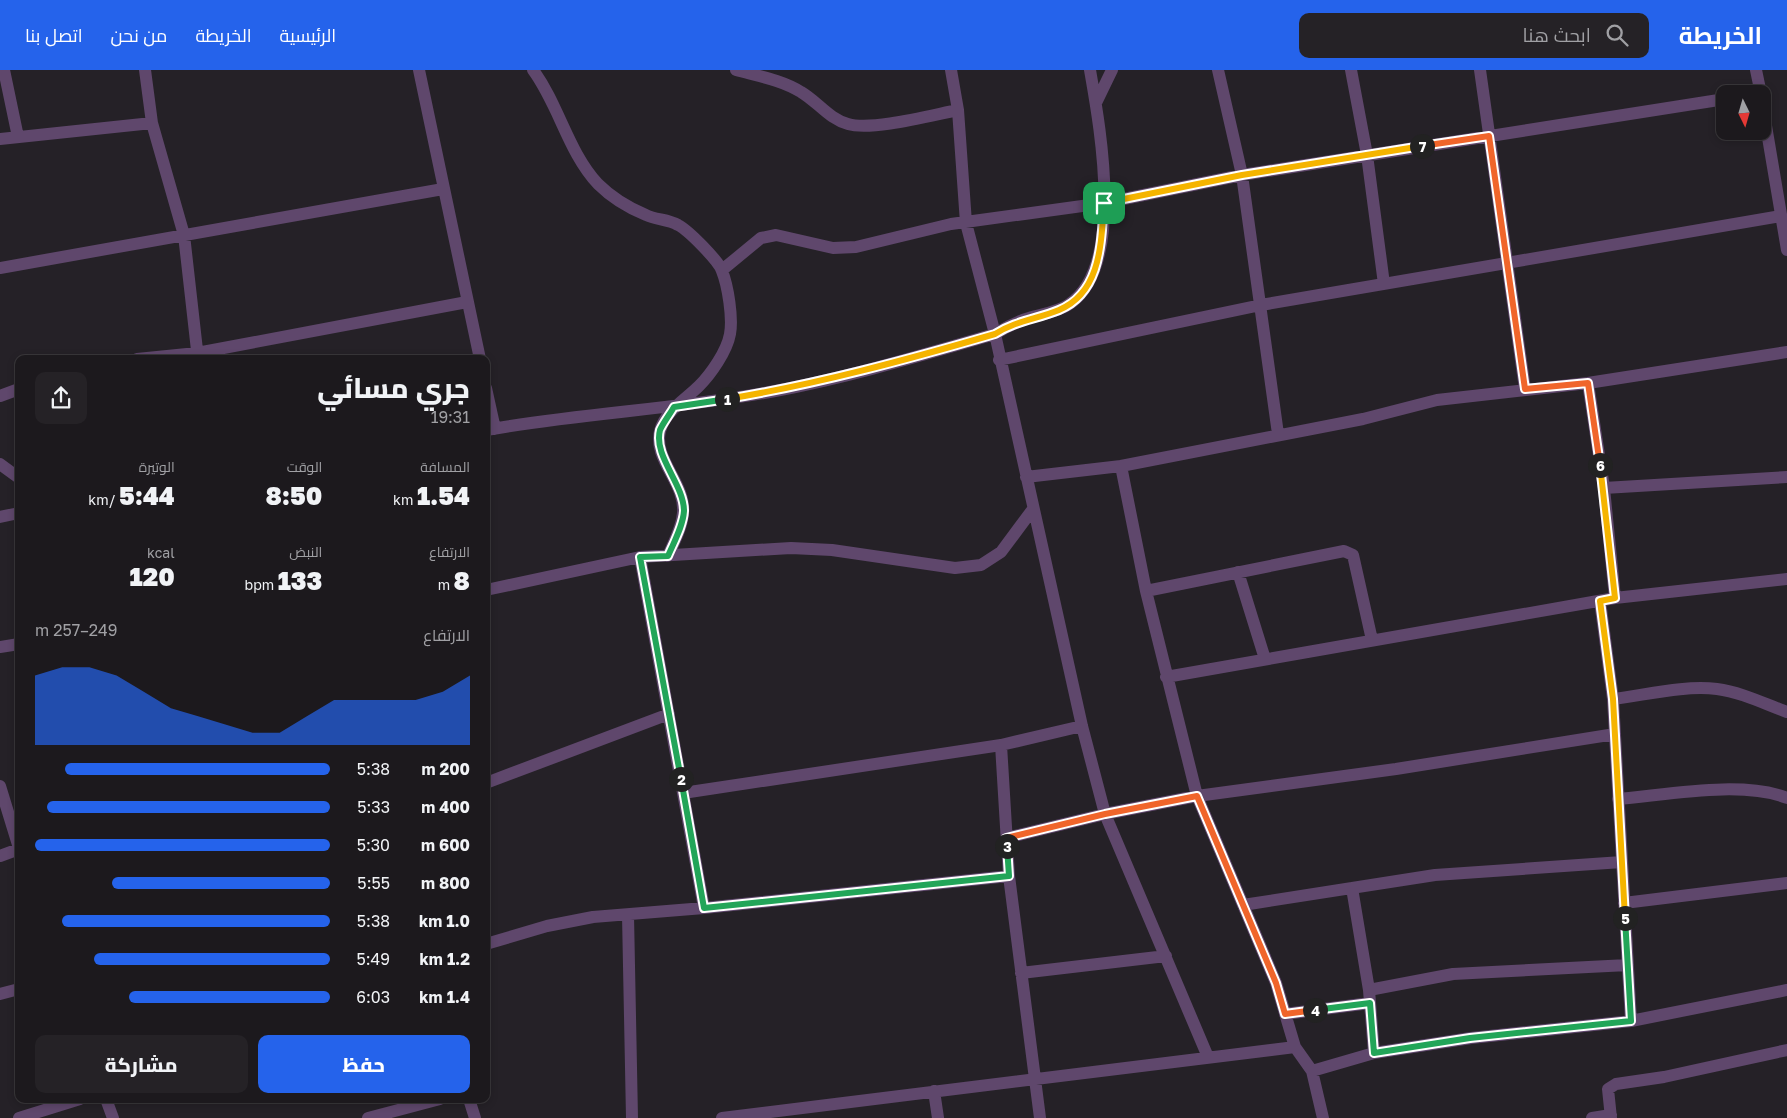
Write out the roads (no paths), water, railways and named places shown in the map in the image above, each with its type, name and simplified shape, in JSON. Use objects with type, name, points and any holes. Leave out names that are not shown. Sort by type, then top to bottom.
[{"type":"street","points":[[4,70],[18,137]]},
{"type":"street","points":[[145,70],[152,123],[184,235],[198,355]]},
{"type":"street","points":[[419,70],[479,355]]},
{"type":"street","points":[[532,70],[578,156],[598,184],[620,201],[647,216],[678,224],[690,234],[722,270],[731,315],[730,335],[721,355],[700,384],[674,407],[660,429],[659,441],[662,453],[680,491],[684,512],[680,529],[668,556]]},
{"type":"street","points":[[736,70],[778,82],[801,92],[837,120],[850,125],[867,126],[958,110]]},
{"type":"street","points":[[951,70],[958,110],[966,223],[995,334],[1082,726],[1105,814],[1208,1058]]},
{"type":"street","points":[[491,429],[674,407],[775,391],[853,374],[995,334],[1009,325],[1058,310],[1070,304],[1082,292],[1095,272],[1100,254],[1104,203],[1103,146],[1090,70]]},
{"type":"street","points":[[1096,104],[1112,70]]},
{"type":"street","points":[[1218,70],[1242,175],[1278,434]]},
{"type":"street","points":[[1352,70],[1367,155],[1384,284]]},
{"type":"street","points":[[1480,70],[1525,389]]},
{"type":"street","points":[[1756,70],[1758,85]]},
{"type":"street","points":[[722,270],[749,246],[762,238],[776,235],[832,248],[856,247],[951,224],[1104,203],[1242,175],[1716,99]]},
{"type":"street","points":[[0,139],[152,123]]},
{"type":"street","points":[[1770,140],[1782,189],[1781,216],[1787,250]]},
{"type":"street","points":[[0,268],[443,189]]},
{"type":"street","points":[[1000,360],[1261,305],[1781,216]]},
{"type":"street","points":[[203,355],[467,302]]},
{"type":"street","points":[[1026,477],[1121,466],[1363,419],[1437,400],[1588,383],[1787,352]]},
{"type":"street","points":[[1588,383],[1604,488],[1615,598]]},
{"type":"street","points":[[0,396],[15,390]]},
{"type":"street","points":[[0,464],[15,475]]},
{"type":"street","points":[[1121,466],[1146,591],[1197,796],[1276,983],[1296,1047],[1312,1071],[1323,1118]]},
{"type":"street","points":[[1604,488],[1787,477]]},
{"type":"street","points":[[490,589],[640,557],[791,548],[824,550],[955,568],[981,565],[1001,552],[1033,509]]},
{"type":"street","points":[[0,517],[15,515]]},
{"type":"street","points":[[1146,591],[1344,551],[1353,555],[1372,640]]},
{"type":"street","points":[[640,557],[704,908]]},
{"type":"street","points":[[1238,572],[1264,659]]},
{"type":"street","points":[[1166,677],[1615,598],[1787,579]]},
{"type":"street","points":[[1600,601],[1613,699],[1631,1021]]},
{"type":"street","points":[[0,647],[15,645]]},
{"type":"street","points":[[1613,699],[1695,688],[1717,689],[1735,693],[1787,712]]},
{"type":"street","points":[[490,781],[669,714]]},
{"type":"street","points":[[683,793],[1001,745],[1082,726]]},
{"type":"street","points":[[1006,838],[1105,814],[1197,796],[1396,768],[1615,734]]},
{"type":"street","points":[[1001,745],[1009,876],[1040,1118]]},
{"type":"street","points":[[0,786],[15,835]]},
{"type":"street","points":[[1618,799],[1723,790],[1764,793],[1787,798]]},
{"type":"street","points":[[0,856],[15,850]]},
{"type":"street","points":[[1243,905],[1435,875],[1622,862]]},
{"type":"street","points":[[490,943],[547,926],[593,917],[704,908],[1009,876]]},
{"type":"street","points":[[1624,902],[1787,883]]},
{"type":"street","points":[[1352,888],[1369,990],[1374,1053]]},
{"type":"street","points":[[628,915],[632,1118]]},
{"type":"street","points":[[1021,973],[1166,956]]},
{"type":"street","points":[[1369,990],[1453,974],[1628,965]]},
{"type":"street","points":[[0,994],[15,990]]},
{"type":"street","points":[[1312,1071],[1374,1053],[1470,1038],[1631,1021],[1787,990]]},
{"type":"street","points":[[1285,1014],[1370,1003]]},
{"type":"street","points":[[722,1118],[1296,1047]]},
{"type":"street","points":[[1592,1118],[1611,1117],[1608,1089],[1616,1084],[1664,1077],[1787,1050]]},
{"type":"street","points":[[934,1091],[938,1118]]},
{"type":"street","points":[[19,1118],[67,1103]]},
{"type":"street","points":[[107,1103],[113,1118]]},
{"type":"street","points":[[368,1118],[425,1103]]},
{"type":"street","points":[[471,1103],[475,1118]]}]
